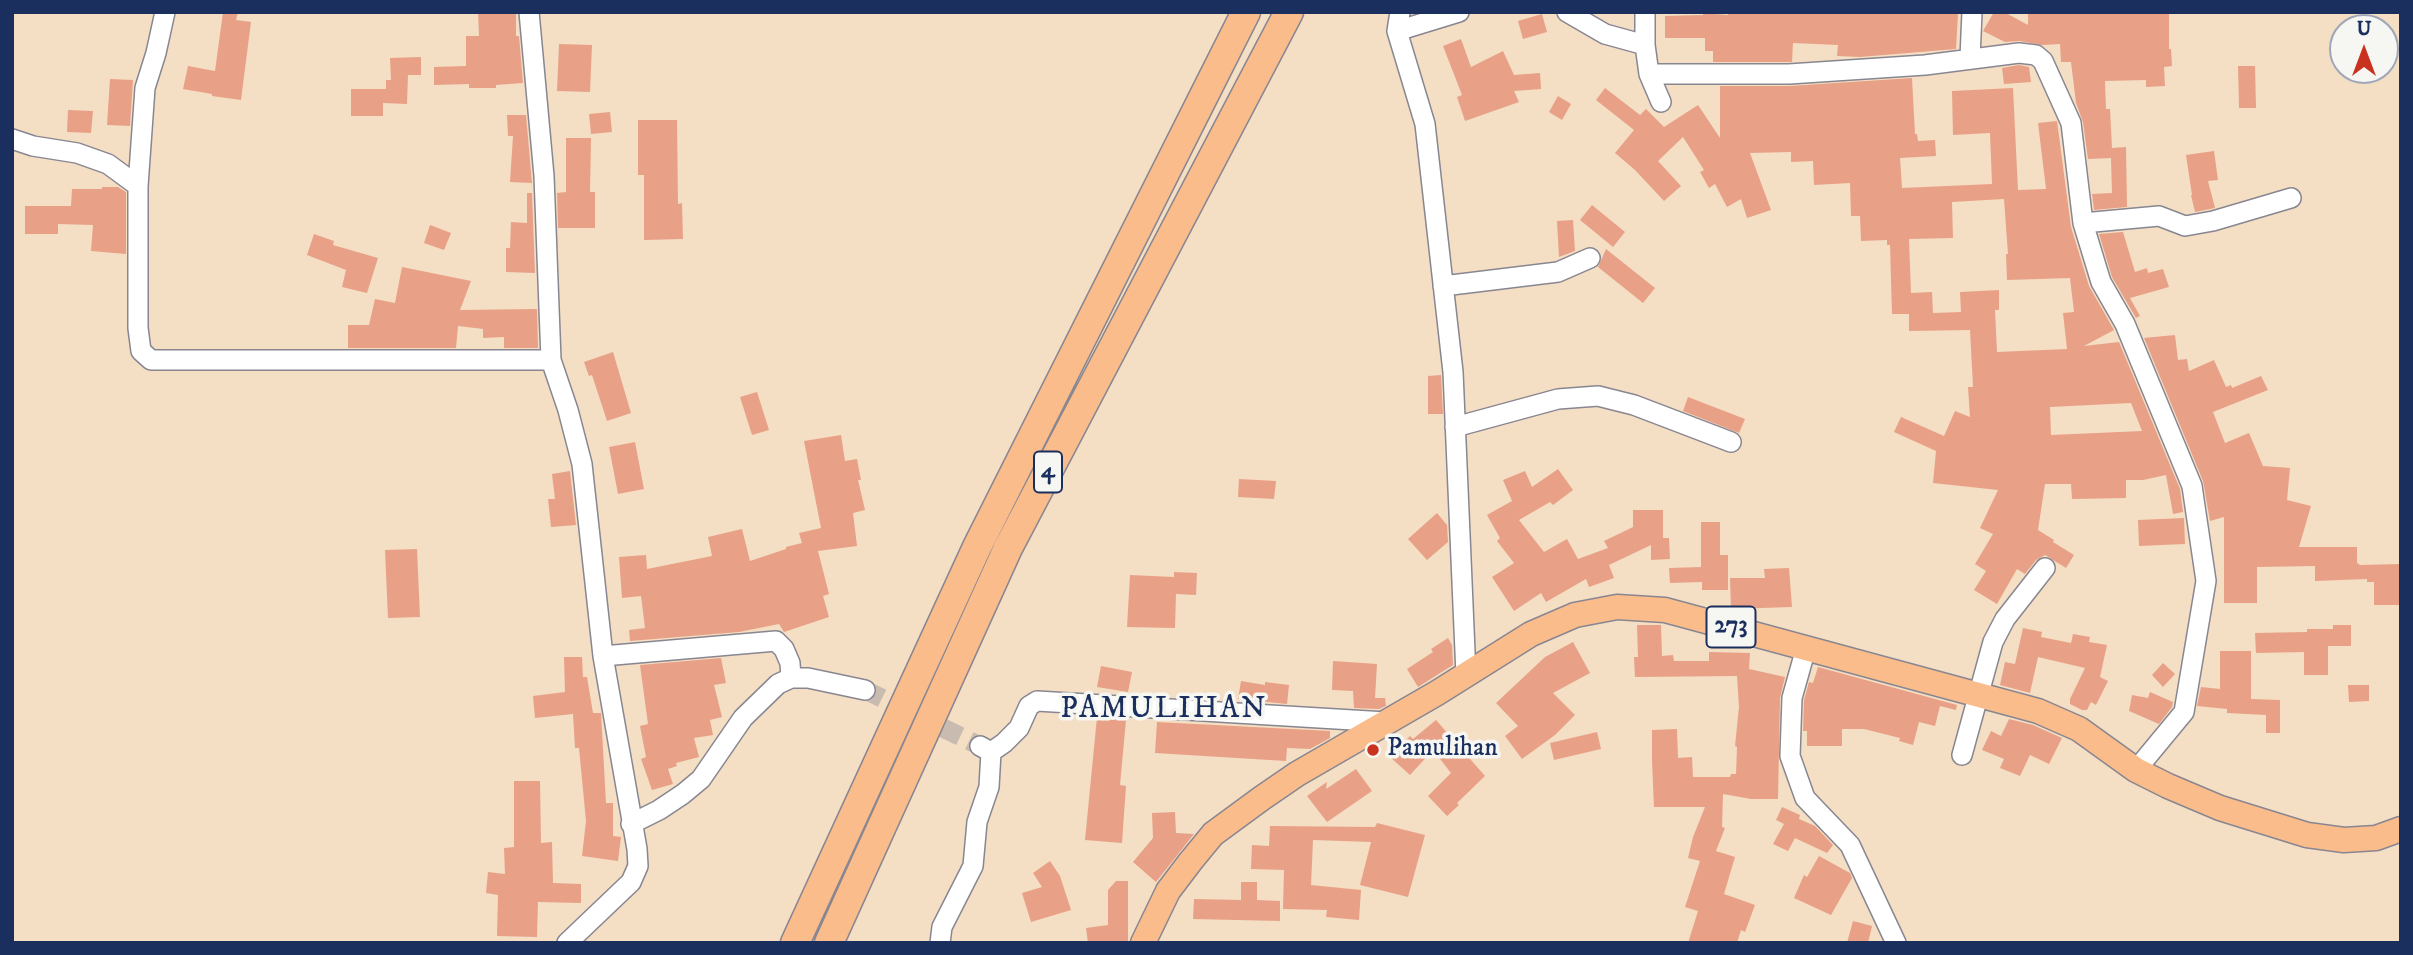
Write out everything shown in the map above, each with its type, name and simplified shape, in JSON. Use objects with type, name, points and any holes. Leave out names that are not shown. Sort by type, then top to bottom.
[{"type":"highway","name":"4","points":[[795,943],[977,547],[1246,12]]},
{"type":"highway","name":"4","points":[[829,943],[1008,548],[1289,12]]},
{"type":"main road","name":"273","points":[[1143,943],[1168,891],[1213,834],[1297,774],[1553,622],[1617,607],[1665,610],[2038,711],[2079,729],[2136,770],[2168,786],[2220,807],[2307,835],[2375,838],[2401,829]]},
{"type":"street","points":[[165,12],[145,88],[138,186],[138,328],[141,351],[151,360],[551,360]]},
{"type":"street","points":[[529,12],[544,176],[551,360],[582,464],[603,656],[638,866],[631,882],[567,943]]},
{"type":"street","points":[[1459,12],[1398,22],[1425,124],[1453,372],[1466,675]]},
{"type":"street","points":[[1567,12],[1605,34],[1645,45]]},
{"type":"street","points":[[1646,12],[1648,74],[1661,102]]},
{"type":"street","points":[[1970,58],[1972,12]]},
{"type":"street","points":[[1648,74],[1789,74],[1925,65],[1970,58],[2028,54],[2036,55],[2048,69],[2071,123],[2083,223],[2101,282],[2125,324],[2192,486],[2206,581],[2184,712],[2136,770]]},
{"type":"street","points":[[12,139],[33,146],[76,153],[108,164],[138,186]]},
{"type":"street","points":[[2083,223],[2159,216],[2185,226],[2213,221],[2291,198]]},
{"type":"street","points":[[1443,286],[1558,272],[1590,258]]},
{"type":"street","points":[[1455,427],[1558,399],[1598,396],[1634,405],[1731,442]]},
{"type":"street","points":[[1962,755],[1993,642],[2005,619],[2045,568]]},
{"type":"street","points":[[603,656],[776,641],[784,649],[790,663],[791,678]]},
{"type":"street","points":[[1806,648],[1792,698],[1790,756],[1805,798],[1850,845],[1896,943]]},
{"type":"street","points":[[631,824],[659,810],[701,779],[743,718],[778,684],[791,678],[808,678],[865,690]]},
{"type":"street","points":[[940,943],[942,927],[973,866],[977,822],[989,787],[986,749],[1004,743],[1019,728],[1029,706],[1037,701],[1386,722]]},
{"type":"building","points":[[223,12],[238,12],[236,20],[251,22],[241,100],[183,89],[188,66],[215,71]]},
{"type":"building","points":[[478,12],[516,12],[516,36],[519,36],[523,83],[496,85],[496,88],[469,88],[469,84],[434,85],[434,67],[466,66],[466,36],[479,36]]},
{"type":"building","points":[[1728,12],[1958,14],[1956,49],[1860,57],[1837,56],[1838,45],[1793,43],[1792,62],[1713,62],[1713,51],[1705,51],[1705,38],[1665,38],[1665,16],[1703,13],[1728,15]]},
{"type":"building","points":[[1994,12],[2004,12],[2028,25],[2028,12],[2169,12],[2172,66],[2164,67],[2165,86],[2146,87],[2146,80],[2105,81],[2112,148],[2126,147],[2127,207],[2094,210],[2092,194],[2112,193],[2111,158],[2088,159],[2083,122],[2076,103],[2071,62],[2061,62],[2060,44],[2005,42],[1983,31]]},
{"type":"building","points":[[1542,14],[1547,32],[1523,39],[1518,21]]},
{"type":"building","points":[[1461,39],[1471,67],[1503,51],[1514,75],[1540,73],[1541,89],[1514,91],[1519,102],[1465,121],[1457,97],[1462,95],[1443,46]]},
{"type":"building","points":[[559,44],[592,45],[590,92],[557,91]]},
{"type":"building","points":[[421,57],[421,75],[408,75],[407,104],[383,103],[383,116],[351,116],[351,89],[386,89],[386,80],[391,80],[390,58]]},
{"type":"building","points":[[2019,65],[2029,67],[2031,82],[2004,84],[2002,68]]},
{"type":"building","points":[[2238,66],[2255,66],[2256,108],[2239,108]]},
{"type":"building","points":[[1912,78],[1915,134],[1918,141],[1935,140],[1936,156],[1900,158],[1902,188],[1992,184],[1990,133],[1953,135],[1952,91],[2013,88],[2018,190],[2046,189],[2038,123],[2057,121],[2071,227],[2089,286],[2114,330],[2084,346],[2119,342],[2180,489],[2183,512],[2173,514],[2166,475],[2143,480],[2126,480],[2126,498],[2072,499],[2071,484],[2045,484],[2038,530],[2074,555],[2066,568],[2045,555],[2036,560],[2025,574],[2017,569],[1997,604],[1974,590],[1986,571],[1975,564],[1993,534],[1980,528],[1998,490],[1933,483],[1936,451],[1894,432],[1901,417],[1944,436],[1955,411],[1970,417],[1968,387],[1973,387],[1970,330],[1909,331],[1909,314],[1892,314],[1890,245],[1887,245],[1887,240],[1861,241],[1860,216],[1851,216],[1850,183],[1814,185],[1813,161],[1791,162],[1791,152],[1750,153],[1771,210],[1747,218],[1741,199],[1727,207],[1715,184],[1709,188],[1700,172],[1704,170],[1683,137],[1658,161],[1681,186],[1664,201],[1615,153],[1634,130],[1596,100],[1605,88],[1640,115],[1646,109],[1664,127],[1698,105],[1720,138],[1720,86],[1789,86]],"holes":[[[2004,199],[2007,280],[2070,278],[2074,312],[2063,313],[2067,349],[1997,352],[1995,310],[1999,310],[1999,290],[1960,292],[1961,312],[1933,313],[1932,292],[1911,293],[1909,239],[1953,238],[1952,202]],[[2131,403],[2142,431],[2051,435],[2050,407]]]},
{"type":"building","points":[[110,79],[133,80],[130,126],[107,125]]},
{"type":"building","points":[[1558,96],[1571,104],[1562,120],[1549,112]]},
{"type":"building","points":[[68,110],[93,111],[91,133],[67,132]]},
{"type":"building","points":[[610,112],[612,132],[591,134],[589,114]]},
{"type":"building","points":[[507,115],[526,115],[532,183],[510,182],[513,136],[508,136]]},
{"type":"building","points":[[638,120],[677,120],[678,204],[682,203],[683,239],[644,240],[644,175],[638,175]]},
{"type":"building","points":[[566,138],[591,138],[590,192],[595,192],[595,228],[558,228],[557,193],[566,192]]},
{"type":"building","points":[[2214,151],[2218,180],[2208,181],[2215,208],[2195,212],[2186,155]]},
{"type":"building","points":[[118,187],[126,192],[126,254],[91,251],[93,225],[58,224],[58,234],[25,234],[25,206],[71,206],[72,189]]},
{"type":"building","points":[[527,193],[532,193],[535,273],[506,272],[506,248],[510,248],[511,222],[527,223]]},
{"type":"building","points":[[1592,205],[1625,232],[1613,247],[1580,220]]},
{"type":"building","points":[[1573,220],[1575,251],[1559,257],[1557,221]]},
{"type":"building","points":[[430,225],[451,233],[444,250],[424,243]]},
{"type":"building","points":[[2123,232],[2135,272],[2147,268],[2148,273],[2163,269],[2169,287],[2130,298],[2140,316],[2136,318],[2112,277],[2099,234]]},
{"type":"building","points":[[314,234],[334,241],[333,245],[378,258],[367,293],[342,287],[346,270],[307,255]]},
{"type":"building","points":[[1606,249],[1655,288],[1643,303],[1598,267]]},
{"type":"building","points":[[402,267],[471,281],[460,310],[537,309],[538,348],[504,348],[504,337],[483,338],[483,329],[458,326],[456,348],[348,348],[348,325],[369,325],[375,299],[395,303]]},
{"type":"building","points":[[2175,335],[2178,360],[2187,359],[2189,371],[2214,360],[2226,387],[2231,385],[2232,388],[2261,376],[2268,390],[2213,412],[2225,443],[2249,433],[2263,466],[2290,468],[2287,500],[2311,506],[2299,547],[2357,547],[2357,563],[2360,565],[2400,564],[2401,605],[2374,605],[2374,582],[2367,582],[2367,579],[2315,581],[2315,566],[2257,567],[2257,603],[2224,603],[2224,517],[2210,521],[2203,481],[2144,338]]},
{"type":"building","points":[[613,352],[631,413],[607,421],[592,375],[589,376],[584,362]]},
{"type":"building","points":[[1441,375],[1443,414],[1428,414],[1428,376]]},
{"type":"building","points":[[757,392],[769,430],[752,435],[740,397]]},
{"type":"building","points":[[1688,397],[1745,419],[1739,433],[1683,411]]},
{"type":"building","points":[[841,435],[845,461],[857,459],[861,480],[858,480],[865,510],[853,513],[857,546],[818,551],[829,594],[823,596],[829,617],[784,632],[779,624],[739,632],[630,641],[629,630],[645,628],[641,596],[622,598],[619,557],[646,555],[647,569],[712,556],[708,537],[742,529],[750,561],[802,543],[799,533],[821,528],[804,441]]},
{"type":"building","points":[[635,442],[644,489],[618,494],[609,447]]},
{"type":"building","points":[[1558,469],[1573,490],[1553,505],[1550,502],[1519,520],[1544,552],[1567,539],[1578,559],[1608,548],[1604,541],[1633,527],[1633,510],[1663,510],[1663,538],[1669,538],[1670,559],[1651,560],[1651,545],[1609,565],[1614,578],[1589,587],[1586,579],[1546,602],[1541,593],[1514,611],[1492,577],[1514,563],[1497,541],[1500,538],[1487,515],[1512,501],[1503,480],[1525,471],[1532,487]]},
{"type":"building","points":[[570,471],[576,525],[551,527],[548,499],[555,499],[552,474]]},
{"type":"building","points":[[1239,479],[1276,481],[1274,499],[1238,497]]},
{"type":"building","points":[[1437,513],[1447,525],[1448,542],[1427,560],[1408,539]]},
{"type":"building","points":[[2184,518],[2185,544],[2139,546],[2138,520]]},
{"type":"building","points":[[1701,522],[1720,522],[1720,555],[1728,555],[1728,590],[1702,590],[1702,582],[1670,583],[1669,568],[1701,567]]},
{"type":"building","points":[[417,549],[420,617],[388,618],[385,550]]},
{"type":"building","points":[[1789,568],[1792,607],[1731,609],[1730,578],[1765,578],[1764,569]]},
{"type":"building","points":[[1174,572],[1197,573],[1196,595],[1176,594],[1175,628],[1127,627],[1130,575],[1174,577]]},
{"type":"building","points":[[1637,625],[1661,625],[1662,656],[1673,655],[1674,661],[1709,661],[1709,652],[1750,653],[1749,669],[1785,677],[1780,698],[1778,799],[1751,799],[1723,794],[1722,827],[1725,828],[1716,851],[1735,857],[1724,894],[1755,905],[1745,932],[1741,930],[1737,943],[1688,943],[1698,911],[1685,907],[1700,861],[1688,858],[1705,807],[1654,807],[1652,730],[1677,729],[1678,758],[1692,757],[1693,777],[1730,777],[1731,774],[1736,774],[1735,746],[1739,707],[1737,676],[1635,677],[1634,657],[1638,657]]},
{"type":"building","points":[[2333,625],[2351,625],[2351,646],[2328,646],[2328,675],[2304,675],[2304,652],[2256,653],[2255,633],[2307,632],[2307,629],[2333,629]]},
{"type":"building","points":[[2023,628],[2042,632],[2041,637],[2071,643],[2073,634],[2090,637],[2089,642],[2107,645],[2100,677],[2108,681],[2096,705],[2091,702],[2087,710],[2082,710],[2070,704],[2085,668],[2038,657],[2030,693],[2000,685],[2005,662],[2015,664]]},
{"type":"building","points":[[1448,638],[1452,645],[1453,665],[1418,687],[1407,669],[1433,652],[1431,649]]},
{"type":"building","points":[[1573,642],[1590,673],[1553,693],[1575,715],[1555,735],[1522,759],[1505,736],[1518,726],[1496,703],[1545,657]]},
{"type":"building","points":[[2220,651],[2251,651],[2251,699],[2280,700],[2280,733],[2266,733],[2266,715],[2227,713],[2227,709],[2197,706],[2201,687],[2220,689]]},
{"type":"building","points":[[564,657],[582,657],[583,677],[587,677],[593,713],[601,713],[606,803],[613,803],[613,836],[621,837],[618,861],[582,856],[586,821],[579,748],[575,748],[573,714],[535,718],[533,696],[565,692]]},
{"type":"building","points":[[721,658],[726,683],[714,685],[722,717],[710,720],[713,735],[694,738],[699,757],[676,763],[677,766],[668,769],[673,784],[652,790],[641,759],[646,757],[640,726],[648,724],[640,665]]},
{"type":"building","points":[[1333,661],[1377,664],[1375,698],[1385,698],[1386,706],[1379,709],[1354,708],[1353,691],[1332,690]]},
{"type":"building","points":[[2163,663],[2175,674],[2163,687],[2152,675]]},
{"type":"building","points":[[1101,666],[1132,672],[1128,692],[1097,687]]},
{"type":"building","points":[[1818,667],[1957,705],[1956,710],[1940,706],[1935,726],[1919,722],[1913,745],[1899,741],[1900,738],[1864,729],[1842,729],[1842,746],[1807,746],[1807,731],[1803,731],[1804,700],[1809,682],[1813,683]]},
{"type":"building","points":[[1241,681],[1289,685],[1287,704],[1238,699]]},
{"type":"building","points":[[2348,685],[2369,685],[2369,701],[2349,702]]},
{"type":"building","points":[[2150,692],[2173,702],[2159,724],[2129,711],[2132,695],[2148,698]]},
{"type":"building","points":[[1097,717],[1126,720],[1120,785],[1126,786],[1122,843],[1085,840]]},
{"type":"building","points":[[2009,719],[2033,725],[2062,738],[2049,764],[2030,755],[2020,776],[2000,768],[2004,759],[1982,750],[1991,731],[2001,736]]},
{"type":"building","points":[[1436,720],[1485,776],[1447,816],[1428,796],[1451,773],[1433,750],[1410,775],[1390,757],[1410,736],[1413,739]]},
{"type":"building","points":[[1157,722],[1330,731],[1330,738],[1310,749],[1287,748],[1286,761],[1155,753]]},
{"type":"building","points":[[1597,732],[1601,749],[1554,760],[1550,743]]},
{"type":"building","points":[[1356,769],[1372,791],[1327,822],[1307,796],[1327,782],[1326,789]]},
{"type":"building","points":[[514,781],[540,781],[541,843],[552,842],[553,883],[581,884],[581,903],[538,902],[537,937],[497,936],[498,895],[486,893],[488,872],[505,874],[504,848],[514,847]]},
{"type":"building","points":[[1782,807],[1815,826],[1833,845],[1827,853],[1795,838],[1788,851],[1773,844],[1784,824],[1776,820]]},
{"type":"building","points":[[1175,812],[1176,833],[1194,834],[1156,882],[1133,862],[1153,838],[1152,813]]},
{"type":"building","points":[[1377,823],[1425,835],[1408,897],[1360,885],[1371,842],[1313,840],[1311,885],[1361,890],[1359,920],[1326,917],[1327,910],[1283,909],[1284,870],[1251,869],[1252,845],[1269,846],[1270,826],[1375,827]]},
{"type":"building","points":[[1819,856],[1850,873],[1852,878],[1831,915],[1794,898],[1804,875],[1807,877]]},
{"type":"building","points":[[1050,861],[1060,876],[1071,910],[1031,922],[1022,893],[1042,887],[1033,873]]},
{"type":"building","points":[[1116,881],[1128,881],[1128,943],[1088,943],[1086,928],[1108,925],[1108,890]]},
{"type":"building","points":[[1241,882],[1257,882],[1257,900],[1280,901],[1280,921],[1193,919],[1194,899],[1241,900]]},
{"type":"building","points":[[1853,921],[1872,926],[1868,943],[1847,943]]},
{"type":"tunnel","points":[[865,690],[980,746]]},
{"type":"place","name":"Pamulihan","points":[[1373,750]]},
{"type":"district","name":"PAMULIHAN","points":[[1164,711]]}]
